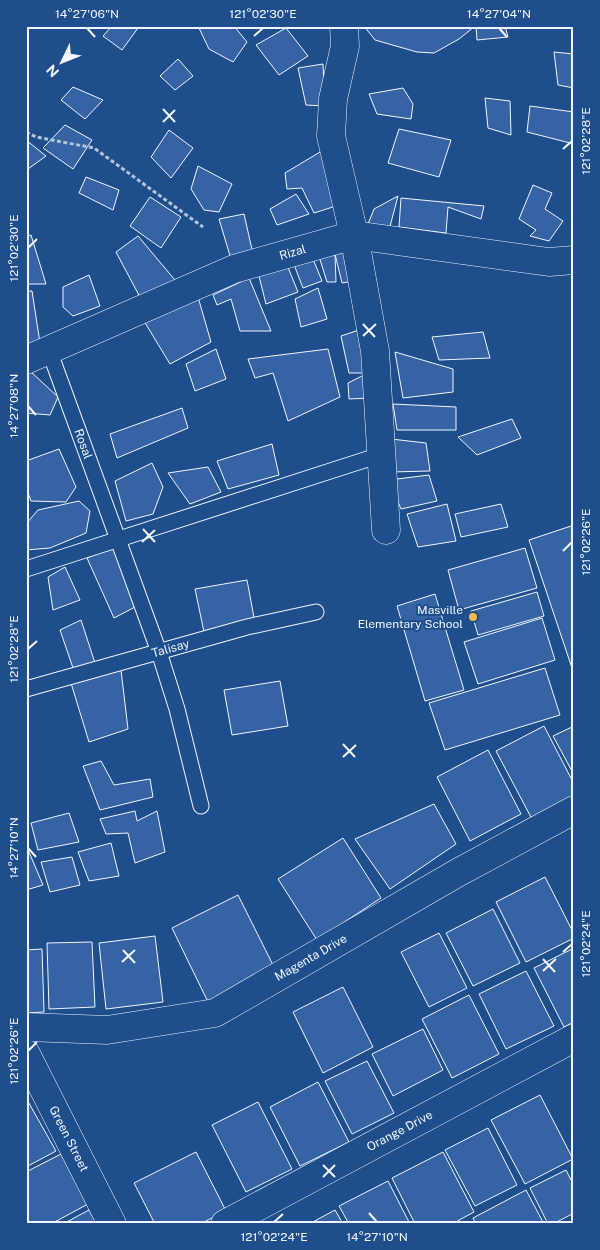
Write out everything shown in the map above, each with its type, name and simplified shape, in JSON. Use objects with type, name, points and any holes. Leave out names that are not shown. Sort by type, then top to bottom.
[{"type":"street","points":[[344,26],[345,46],[332,99],[331,136],[354,235],[375,351],[386,530]]},
{"type":"street","name":"Rizal","points":[[38,355],[234,269],[354,235],[549,262],[574,260]]},
{"type":"street","name":"Magenta Drive","points":[[26,1027],[107,1030],[215,1013],[459,872],[574,810]]},
{"type":"street","name":"Orange Drive","points":[[225,1224],[574,1038]]},
{"type":"street","name":"Green Street","points":[[26,1054],[112,1224]]},
{"type":"lane","name":"Rosal","points":[[38,355],[119,539],[177,709],[200,806]]},
{"type":"lane","points":[[26,569],[380,455]]},
{"type":"lane","name":"Talisay","points":[[26,690],[247,627],[316,612]]},
{"type":"path","points":[[26,132],[36,137],[94,148],[203,226]]},
{"type":"building","points":[[112,26],[132,26],[138,28],[122,50],[103,36]]},
{"type":"building","points":[[198,26],[234,26],[247,42],[233,62],[209,49]]},
{"type":"building","points":[[364,26],[474,27],[459,39],[434,53],[417,52],[375,40]]},
{"type":"building","points":[[476,26],[505,26],[508,37],[477,40]]},
{"type":"building","points":[[286,28],[308,56],[279,75],[256,45]]},
{"type":"building","points":[[554,52],[574,54],[574,88],[558,85]]},
{"type":"building","points":[[178,59],[193,76],[175,90],[160,76]]},
{"type":"building","points":[[323,64],[325,106],[306,105],[298,68]]},
{"type":"building","points":[[73,87],[103,100],[85,119],[61,100]]},
{"type":"building","points":[[403,88],[413,104],[411,119],[377,114],[369,94]]},
{"type":"building","points":[[485,98],[510,101],[511,135],[488,128]]},
{"type":"building","points":[[530,106],[574,112],[574,144],[527,132]]},
{"type":"building","points":[[65,125],[92,140],[73,169],[43,148]]},
{"type":"building","points":[[399,129],[451,140],[439,177],[388,163]]},
{"type":"building","points":[[169,130],[193,148],[171,178],[151,157]]},
{"type":"building","points":[[26,140],[46,156],[28,169],[26,168]]},
{"type":"building","points":[[325,149],[336,206],[314,213],[302,188],[287,189],[285,173]]},
{"type":"building","points":[[198,166],[232,184],[219,212],[204,210],[191,189]]},
{"type":"building","points":[[86,177],[119,190],[113,210],[79,193]]},
{"type":"building","points":[[533,185],[552,193],[545,209],[563,221],[549,241],[530,236],[536,230],[519,219]]},
{"type":"building","points":[[296,194],[309,214],[277,225],[270,209]]},
{"type":"building","points":[[398,196],[388,234],[366,229],[374,209]]},
{"type":"building","points":[[150,197],[181,217],[161,248],[130,226]]},
{"type":"building","points":[[401,198],[484,206],[481,219],[448,207],[446,233],[399,227]]},
{"type":"building","points":[[244,214],[253,254],[231,259],[219,219]]},
{"type":"building","points":[[31,235],[46,284],[26,284],[26,237]]},
{"type":"building","points":[[138,236],[175,280],[142,301],[116,252]]},
{"type":"building","points":[[355,248],[361,280],[342,283],[335,254]]},
{"type":"building","points":[[318,253],[335,254],[336,282],[327,282]]},
{"type":"building","points":[[311,254],[322,281],[303,288],[293,262]]},
{"type":"building","points":[[287,265],[298,292],[266,304],[259,276]]},
{"type":"building","points":[[89,275],[100,306],[73,316],[63,307],[63,287]]},
{"type":"building","points":[[249,278],[271,331],[240,331],[231,299],[217,305],[213,295]]},
{"type":"building","points":[[318,288],[327,319],[301,327],[295,299]]},
{"type":"building","points":[[26,291],[32,291],[40,343],[26,348]]},
{"type":"building","points":[[198,297],[211,342],[170,364],[144,321]]},
{"type":"building","points":[[362,329],[368,373],[349,373],[341,336]]},
{"type":"building","points":[[483,332],[490,358],[439,360],[432,337]]},
{"type":"building","points":[[216,349],[226,379],[195,391],[186,364]]},
{"type":"building","points":[[328,349],[340,397],[288,421],[273,373],[255,378],[248,359]]},
{"type":"building","points":[[395,352],[453,369],[453,392],[403,398]]},
{"type":"building","points":[[30,371],[58,397],[50,415],[26,413],[26,373]]},
{"type":"building","points":[[368,373],[371,398],[349,399],[348,383]]},
{"type":"building","points":[[393,404],[456,407],[456,430],[397,430]]},
{"type":"building","points":[[182,408],[188,428],[117,458],[110,434]]},
{"type":"building","points":[[512,419],[521,438],[477,455],[458,437]]},
{"type":"building","points":[[391,439],[426,443],[430,471],[391,472]]},
{"type":"building","points":[[272,444],[279,475],[228,489],[217,461]]},
{"type":"building","points":[[59,449],[76,487],[66,502],[31,501],[26,487],[26,461]]},
{"type":"building","points":[[152,463],[163,487],[153,514],[126,521],[115,481]]},
{"type":"building","points":[[208,467],[221,492],[190,504],[168,473]]},
{"type":"building","points":[[429,475],[437,501],[401,509],[389,480]]},
{"type":"building","points":[[79,501],[90,511],[86,533],[50,548],[26,550],[26,524],[38,510]]},
{"type":"building","points":[[447,504],[456,541],[418,547],[407,514]]},
{"type":"building","points":[[501,504],[508,527],[461,537],[455,514]]},
{"type":"building","points":[[574,525],[574,674],[529,540]]},
{"type":"building","points":[[114,547],[135,607],[114,618],[87,558]]},
{"type":"building","points":[[525,548],[537,588],[459,610],[448,570]]},
{"type":"building","points":[[65,567],[80,600],[53,610],[48,577]]},
{"type":"building","points":[[247,580],[255,623],[204,632],[195,589]]},
{"type":"building","points":[[537,592],[544,616],[478,635],[471,611]]},
{"type":"building","points":[[435,594],[464,690],[425,701],[397,606]]},
{"type":"building","points":[[542,618],[555,660],[478,684],[464,642]]},
{"type":"building","points":[[81,620],[95,663],[74,671],[60,630]]},
{"type":"building","points":[[545,668],[560,715],[445,750],[429,703]]},
{"type":"building","points":[[121,670],[128,729],[89,742],[71,683]]},
{"type":"building","points":[[280,681],[288,726],[232,735],[224,690]]},
{"type":"building","points":[[544,726],[574,784],[574,800],[533,821],[496,751]]},
{"type":"building","points":[[574,726],[574,775],[553,736]]},
{"type":"building","points":[[488,750],[521,814],[470,841],[437,777]]},
{"type":"building","points":[[101,761],[114,785],[150,779],[153,797],[100,810],[83,766]]},
{"type":"building","points":[[434,804],[456,844],[390,889],[355,839]]},
{"type":"building","points":[[135,811],[137,821],[157,811],[165,852],[135,863],[128,833],[106,834],[100,819]]},
{"type":"building","points":[[69,813],[79,842],[38,850],[31,823]]},
{"type":"building","points":[[343,838],[381,898],[317,940],[278,879]]},
{"type":"building","points":[[111,843],[119,876],[89,881],[78,852]]},
{"type":"building","points":[[26,845],[43,885],[26,890]]},
{"type":"building","points":[[72,857],[80,885],[50,892],[41,862]]},
{"type":"building","points":[[545,877],[574,934],[574,938],[526,962],[496,902]]},
{"type":"building","points":[[238,895],[276,971],[209,1004],[172,928]]},
{"type":"building","points":[[493,909],[520,963],[473,986],[446,933]]},
{"type":"building","points":[[439,933],[467,988],[429,1007],[401,952]]},
{"type":"building","points":[[155,936],[163,1002],[106,1009],[99,943]]},
{"type":"building","points":[[92,942],[95,1007],[49,1009],[47,943]]},
{"type":"building","points":[[574,948],[574,1022],[564,1027],[534,968]]},
{"type":"building","points":[[42,949],[44,1012],[26,1013],[26,950]]},
{"type":"building","points":[[526,971],[554,1026],[506,1049],[479,994]]},
{"type":"building","points":[[343,987],[373,1047],[323,1073],[293,1012]]},
{"type":"building","points":[[469,995],[499,1054],[452,1078],[422,1019]]},
{"type":"building","points":[[423,1029],[443,1070],[393,1096],[372,1054]]},
{"type":"building","points":[[367,1061],[394,1113],[352,1134],[325,1081]]},
{"type":"building","points":[[318,1082],[349,1142],[300,1166],[270,1107]]},
{"type":"building","points":[[540,1095],[573,1159],[525,1184],[491,1120]]},
{"type":"building","points":[[26,1098],[56,1151],[26,1167]]},
{"type":"building","points":[[258,1102],[292,1169],[246,1192],[212,1125]]},
{"type":"building","points":[[488,1128],[517,1185],[475,1206],[445,1150]]},
{"type":"building","points":[[196,1152],[226,1211],[200,1224],[155,1224],[134,1183]]},
{"type":"building","points":[[443,1152],[474,1212],[452,1224],[415,1224],[392,1178]]},
{"type":"building","points":[[61,1154],[88,1204],[51,1224],[26,1224],[26,1172]]},
{"type":"building","points":[[566,1170],[574,1186],[574,1213],[553,1224],[548,1224],[530,1188]]},
{"type":"building","points":[[388,1181],[410,1224],[349,1224],[339,1206]]},
{"type":"building","points":[[526,1190],[544,1224],[476,1224],[473,1218]]},
{"type":"building","points":[[89,1210],[97,1224],[63,1224]]},
{"type":"building","points":[[335,1210],[343,1224],[309,1224]]},
{"type":"place","name":"Masville Elementary School","points":[[473,617]]}]
